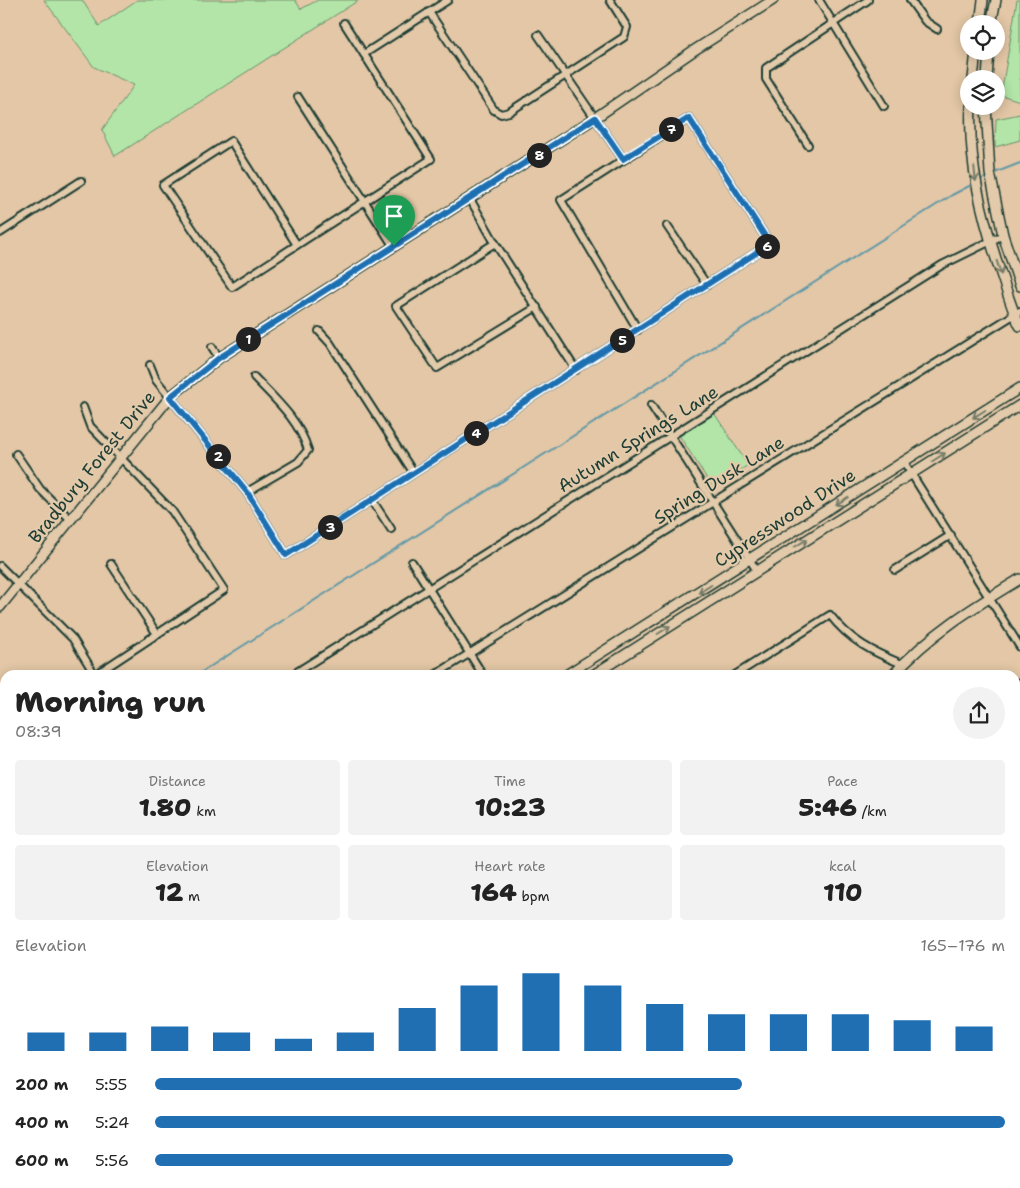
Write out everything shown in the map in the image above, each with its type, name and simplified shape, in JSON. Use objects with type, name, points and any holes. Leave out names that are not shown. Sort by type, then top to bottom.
[{"type":"street","points":[[364,54],[448,0]]},
{"type":"street","points":[[429,12],[494,110],[501,114],[509,112],[624,37],[627,31],[625,22],[610,0]]},
{"type":"street","name":"Bradbury Forest Drive","points":[[0,607],[170,397],[219,358],[470,199],[773,0]]},
{"type":"street","points":[[819,0],[884,106]]},
{"type":"street","points":[[808,145],[766,79],[765,72],[768,65],[868,0]]},
{"type":"street","points":[[910,0],[925,21],[937,29]]},
{"type":"street","points":[[981,15],[983,0]]},
{"type":"street","points":[[993,15],[996,0]]},
{"type":"street","points":[[297,245],[231,141],[164,185],[232,287],[431,159],[344,23]]},
{"type":"street","points":[[538,35],[623,159]]},
{"type":"street","points":[[298,97],[394,246]]},
{"type":"street","points":[[972,115],[975,181],[990,241],[1020,326]]},
{"type":"street","points":[[986,115],[990,173],[1003,235],[1020,286]]},
{"type":"street","points":[[150,365],[156,380],[247,492],[286,555],[413,472],[576,370],[638,330],[708,284],[770,244],[689,118],[561,200],[638,330]]},
{"type":"street","points":[[0,233],[81,180]]},
{"type":"street","points":[[470,199],[494,243],[576,370]]},
{"type":"street","points":[[668,226],[708,284]]},
{"type":"street","name":"Autumn Springs Lane","points":[[300,670],[942,265],[1003,235]]},
{"type":"street","points":[[494,243],[396,306],[437,368],[537,307]]},
{"type":"street","name":"Spring Dusk Lane","points":[[443,670],[1017,313]]},
{"type":"street","points":[[319,331],[330,343],[413,472]]},
{"type":"street","points":[[212,347],[219,358]]},
{"type":"street","points":[[247,492],[298,462],[308,450],[304,437],[286,410],[254,377]]},
{"type":"street","name":"Cypresswood Drive","points":[[574,670],[1020,388]]},
{"type":"street","points":[[651,405],[757,571]]},
{"type":"street","name":"Cypresswood Drive","points":[[601,670],[1020,405]]},
{"type":"street","points":[[83,407],[90,426],[172,511],[224,590],[103,670]]},
{"type":"street","points":[[16,454],[40,489],[72,518]]},
{"type":"street","points":[[904,462],[1020,647]]},
{"type":"street","points":[[372,500],[391,529]]},
{"type":"street","points":[[895,570],[951,535]]},
{"type":"street","points":[[412,562],[480,670]]},
{"type":"street","points":[[111,564],[157,634],[156,636]]},
{"type":"street","points":[[0,566],[73,639],[92,670]]},
{"type":"street","points":[[897,670],[939,630],[1020,578]]},
{"type":"street","points":[[743,670],[830,615],[860,645],[902,664]]},
{"type":"street","points":[[628,637],[636,648]]},
{"type":"green space","points":[[44,0],[82,0],[99,26],[137,0],[295,0],[301,9],[318,0],[359,0],[115,156],[102,130],[134,85],[94,67]]},
{"type":"green space","points":[[1017,0],[1020,0],[1020,101],[1005,96],[1005,71]]},
{"type":"green space","points":[[1020,114],[1020,140],[995,147],[996,119]]},
{"type":"green space","points":[[714,413],[748,465],[713,488],[679,435]]},
{"type":"waterway","points":[[992,174],[1020,163]]},
{"type":"waterway","points":[[979,181],[988,176]]},
{"type":"waterway","points":[[205,670],[952,195],[973,184]]},
{"type":"route","points":[[595,118],[623,159],[689,118],[770,244],[286,555],[247,492],[170,397],[219,358],[394,246],[595,118]]}]
